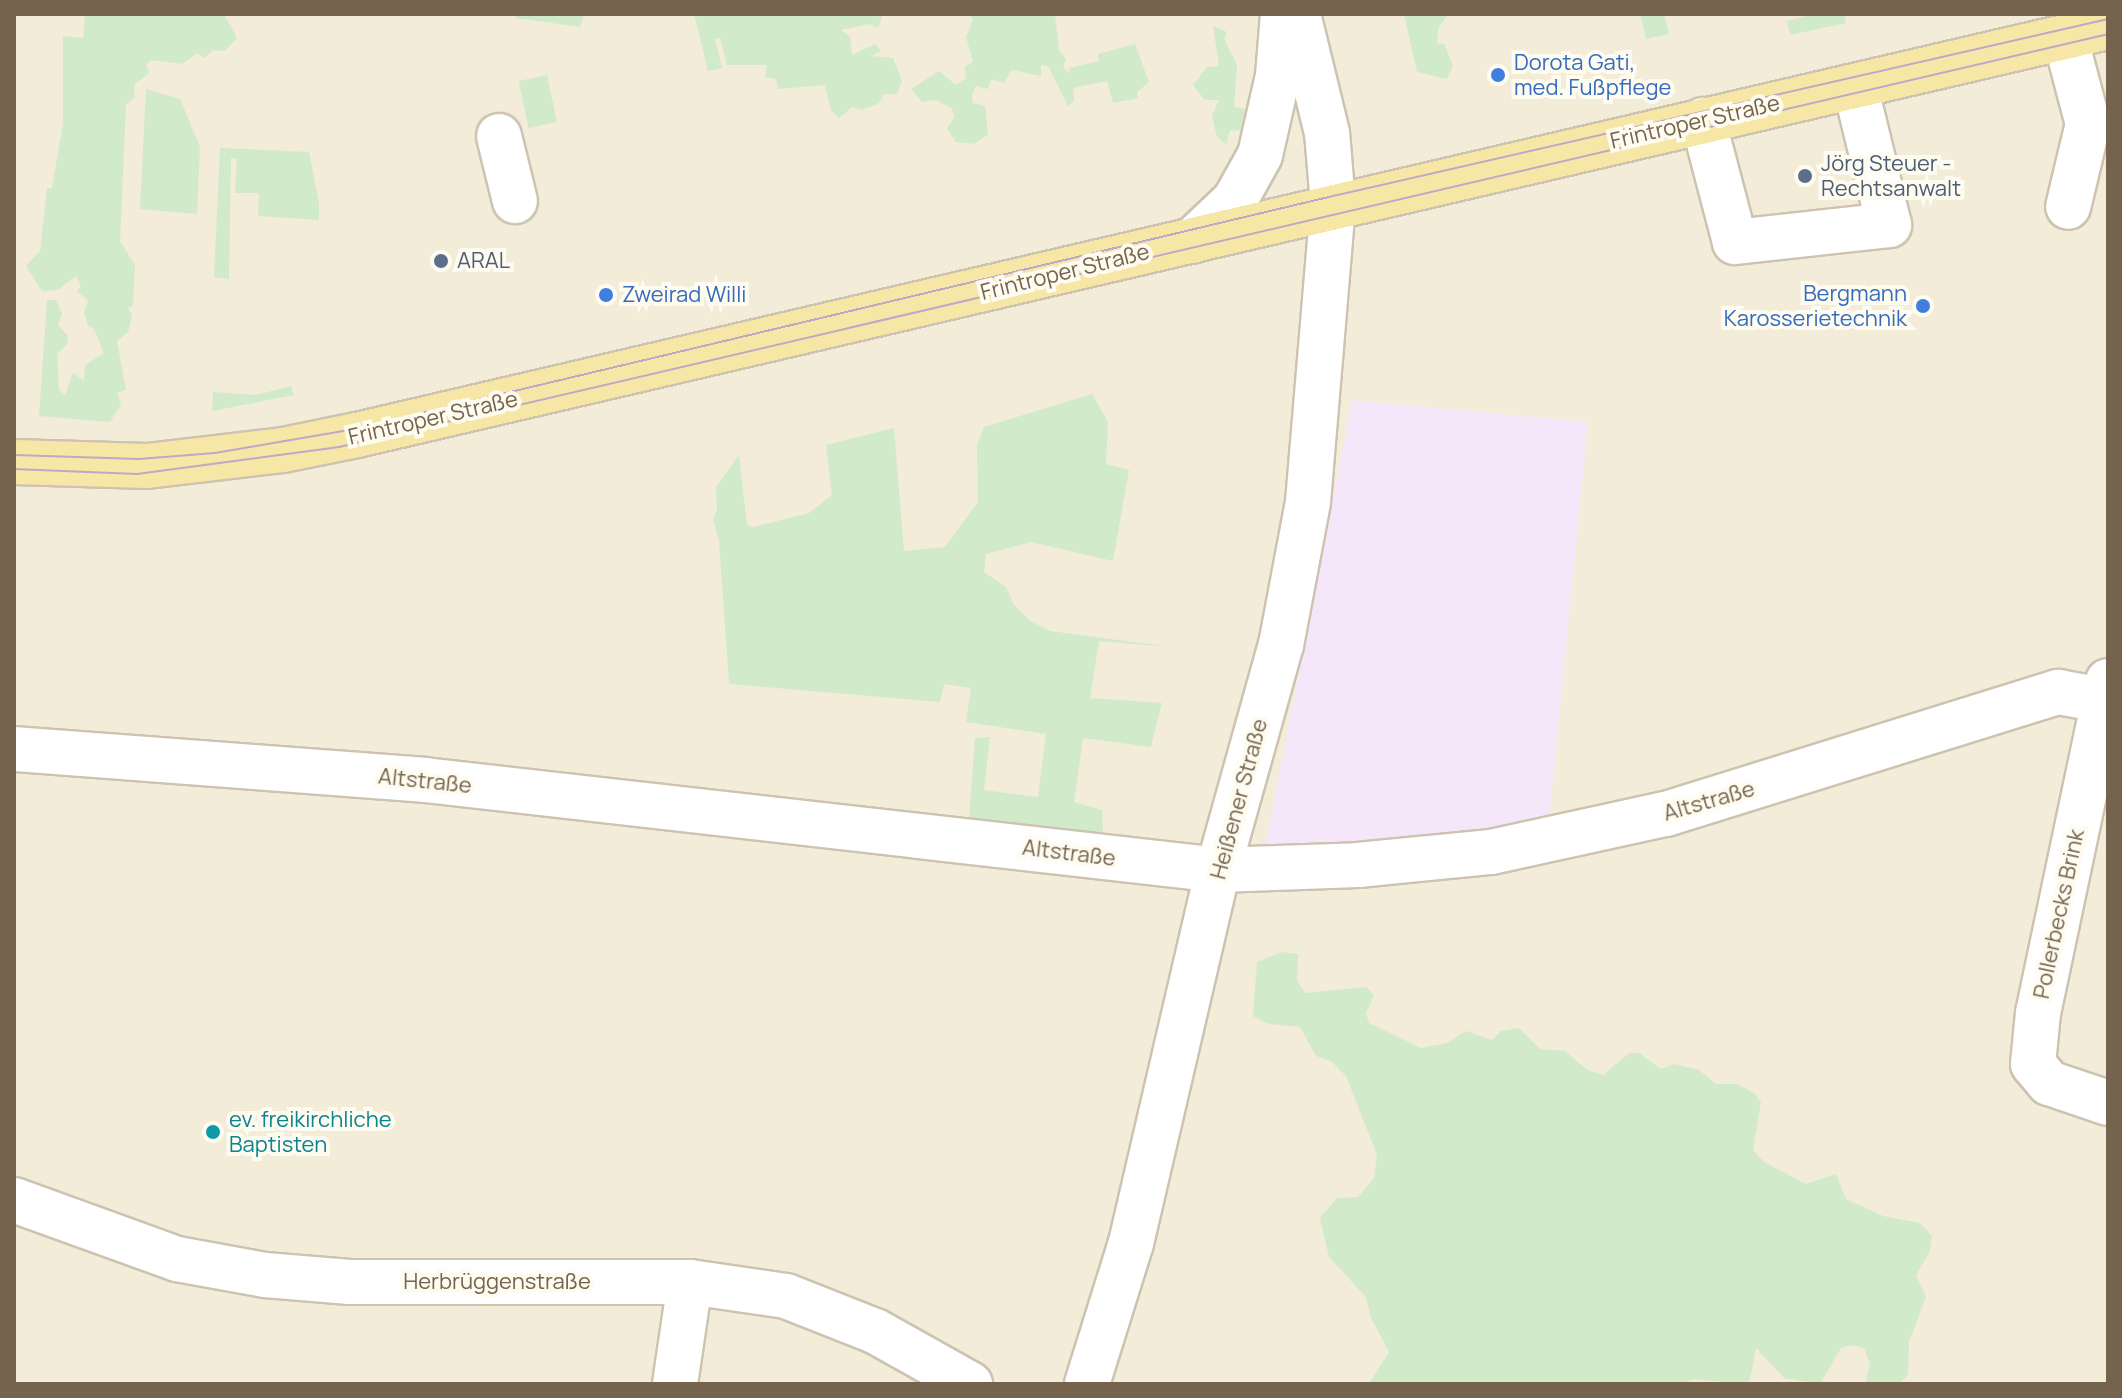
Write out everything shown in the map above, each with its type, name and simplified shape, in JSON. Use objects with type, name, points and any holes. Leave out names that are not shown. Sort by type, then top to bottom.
[{"type":"main road","name":"Frintroper Straße","points":[[14,462],[133,466],[283,450],[1192,241],[1333,204],[2108,27]]},
{"type":"street","points":[[1192,241],[1235,200],[1260,155],[1273,103],[1283,14]]},
{"type":"street","name":"Heißener Straße","points":[[1087,1384],[1134,1231],[1218,870],[1281,645],[1298,565],[1322,371],[1333,204],[1327,133],[1298,14]]},
{"type":"street","points":[[2065,37],[2088,124],[2068,207]]},
{"type":"street","points":[[1703,120],[1735,242],[1889,225],[1855,86]]},
{"type":"street","points":[[499,136],[515,201]]},
{"type":"street","name":"Altstraße","points":[[14,749],[425,780],[1218,870],[1358,865],[1491,852],[1666,814],[2058,692],[2106,690]]},
{"type":"street","name":"Pollerbecks Brink","points":[[2106,690],[2038,1013],[2033,1064],[2049,1083],[2108,1103]]},
{"type":"street","name":"Herbrüggenstraße","points":[[14,1200],[177,1259],[265,1275],[350,1282],[690,1282],[786,1296],[830,1310],[970,1384]]},
{"type":"street","points":[[675,1384],[690,1282]]},
{"type":"shaded area","points":[[14,14],[2108,14],[2108,1384],[14,1384]]},
{"type":"shaded area","points":[[1352,400],[1588,422],[1547,839],[1263,857]]},
{"type":"green space","points":[[85,14],[224,14],[237,38],[225,51],[213,50],[205,58],[197,53],[182,64],[151,60],[146,65],[149,73],[134,85],[135,98],[126,104],[120,241],[135,265],[133,306],[128,308],[132,316],[128,332],[117,341],[126,390],[117,393],[121,404],[110,422],[39,416],[47,300],[56,300],[62,314],[58,325],[68,336],[67,344],[57,354],[59,390],[65,395],[73,373],[84,381],[85,365],[104,353],[94,329],[88,326],[84,312],[88,301],[77,291],[81,286],[76,276],[58,290],[42,291],[26,266],[40,251],[47,188],[52,188],[63,123],[63,36],[83,38]]},
{"type":"green space","points":[[516,14],[584,14],[580,27],[516,18]]},
{"type":"green space","points":[[694,14],[883,14],[878,28],[870,24],[841,30],[850,37],[852,55],[875,44],[881,51],[871,56],[893,58],[902,81],[897,94],[884,94],[879,103],[862,110],[852,107],[839,118],[831,111],[825,85],[778,89],[776,79],[765,77],[767,65],[727,65],[720,38],[715,39],[722,68],[708,71]]},
{"type":"green space","points":[[969,14],[1055,14],[1059,50],[1066,59],[1063,66],[1069,74],[1069,68],[1099,61],[1098,54],[1135,44],[1149,82],[1137,92],[1138,98],[1113,103],[1107,81],[1073,88],[1074,101],[1068,106],[1048,66],[1041,65],[1041,76],[1012,70],[1004,83],[992,79],[987,89],[976,86],[972,95],[973,103],[985,106],[988,134],[974,144],[956,142],[947,129],[954,117],[952,108],[935,100],[922,102],[911,89],[939,71],[956,85],[966,78],[965,67],[973,62],[966,37],[973,20]]},
{"type":"green space","points":[[1404,14],[1448,14],[1438,29],[1437,43],[1444,44],[1453,65],[1447,79],[1417,72]]},
{"type":"green space","points":[[1640,14],[1664,14],[1669,34],[1646,39]]},
{"type":"green space","points":[[1815,14],[1844,14],[1846,23],[1790,35],[1787,21]]},
{"type":"green space","points":[[1213,26],[1227,32],[1224,39],[1237,65],[1234,107],[1246,109],[1248,119],[1243,131],[1230,130],[1226,144],[1217,137],[1212,116],[1219,100],[1205,100],[1193,85],[1207,67],[1219,66]]},
{"type":"green space","points":[[547,75],[557,122],[529,128],[519,81]]},
{"type":"green space","points":[[146,89],[180,99],[200,147],[197,214],[140,209]]},
{"type":"green space","points":[[220,148],[309,152],[319,203],[319,220],[258,216],[259,193],[235,193],[237,159],[231,158],[229,279],[214,277]]},
{"type":"green space","points":[[291,386],[294,395],[212,411],[213,392],[256,395]]},
{"type":"green space","points":[[1092,394],[1108,422],[1106,464],[1129,470],[1113,561],[1031,542],[986,554],[984,572],[1006,587],[1014,605],[1032,622],[1050,631],[1171,647],[1099,641],[1090,698],[1162,703],[1151,747],[1083,738],[1074,802],[1102,810],[1103,833],[969,818],[975,738],[990,737],[984,790],[1038,797],[1046,734],[966,722],[971,688],[944,684],[940,702],[729,684],[719,540],[713,518],[717,511],[716,487],[739,455],[747,525],[753,527],[809,513],[832,495],[826,445],[894,428],[904,551],[945,547],[978,502],[977,446],[984,427]]},
{"type":"green space","points":[[1282,952],[1298,954],[1297,981],[1305,993],[1366,987],[1374,995],[1366,1013],[1369,1023],[1421,1048],[1447,1043],[1466,1031],[1492,1040],[1501,1031],[1519,1028],[1540,1049],[1565,1051],[1587,1070],[1603,1075],[1629,1053],[1639,1053],[1661,1069],[1674,1064],[1699,1070],[1716,1084],[1737,1084],[1754,1093],[1761,1102],[1753,1150],[1764,1162],[1806,1184],[1836,1174],[1846,1199],[1883,1216],[1920,1223],[1932,1236],[1930,1251],[1916,1275],[1926,1297],[1909,1342],[1908,1374],[1899,1384],[1865,1384],[1870,1364],[1864,1348],[1851,1345],[1841,1348],[1820,1384],[1784,1378],[1756,1348],[1750,1380],[1744,1384],[1694,1379],[1683,1384],[1369,1384],[1389,1352],[1371,1318],[1366,1297],[1329,1257],[1320,1218],[1337,1198],[1358,1197],[1374,1178],[1377,1155],[1346,1076],[1331,1061],[1316,1056],[1300,1027],[1269,1024],[1253,1016],[1257,962]]},
{"type":"tram line","points":[[14,455],[139,459],[215,453],[355,429],[1333,196],[2108,19]]},
{"type":"tram line","points":[[14,469],[137,474],[339,447],[2108,34]]},
{"type":"place","name":"Dorota Gati, med. Fußpflege","points":[[1498,75]]},
{"type":"place","name":"Jörg Steuer - Rechtsanwalt","points":[[1805,176]]},
{"type":"place","name":"ARAL","points":[[441,261]]},
{"type":"place","name":"Zweirad Willi","points":[[606,295]]},
{"type":"place","name":"Bergmann Karosserietechnik","points":[[1923,306]]},
{"type":"place","name":"ev. freikirchliche Baptisten","points":[[213,1132]]}]
